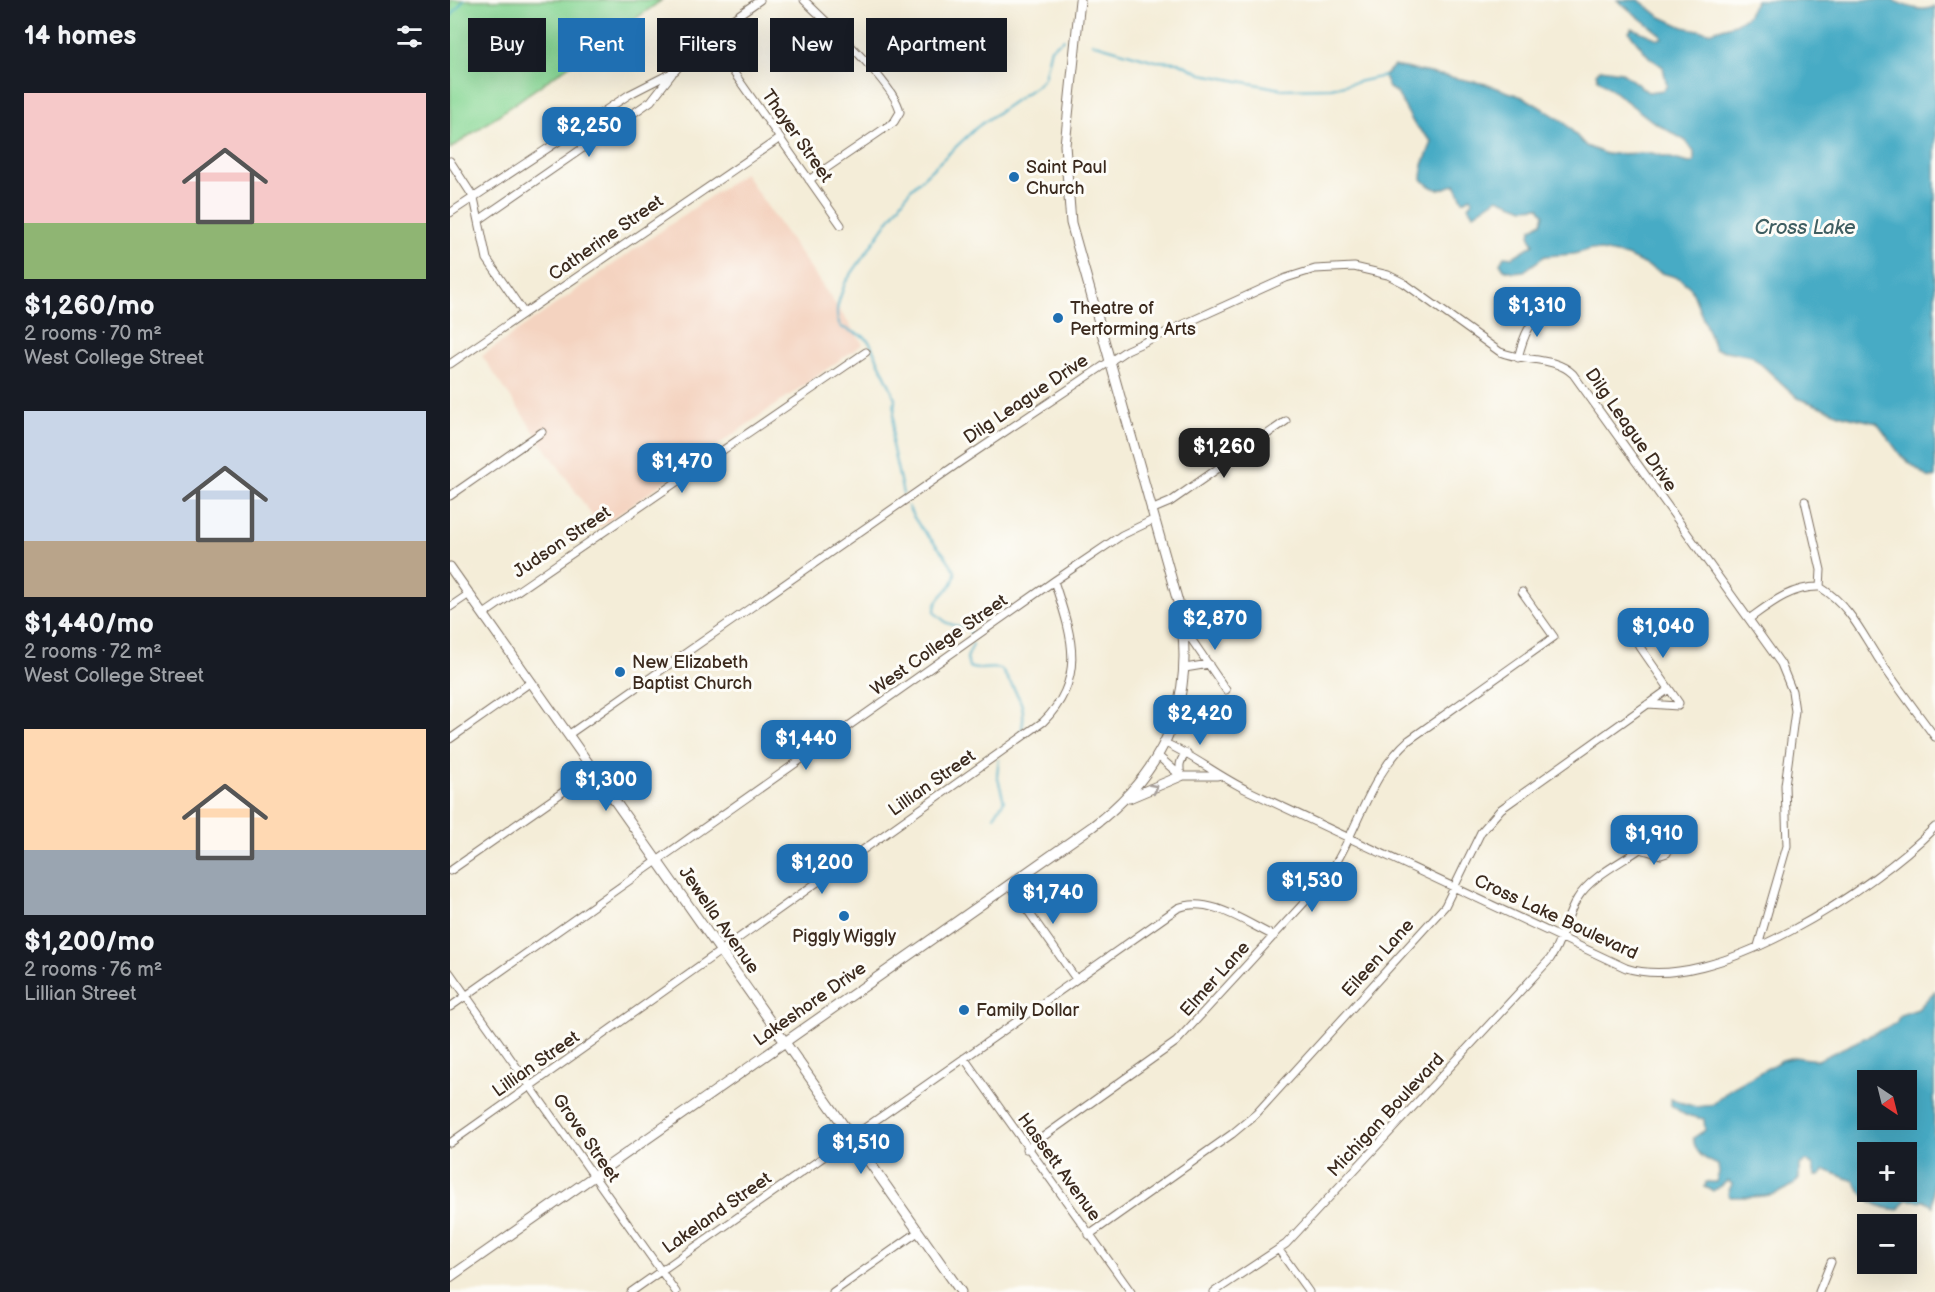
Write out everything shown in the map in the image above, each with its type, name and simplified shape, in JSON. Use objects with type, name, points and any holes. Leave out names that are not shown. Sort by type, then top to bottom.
[{"type":"main road","name":"Lakeshore Drive","points":[[450,1277],[1094,826],[1127,798],[1158,756],[1178,708],[1185,668],[1183,627],[1071,223],[1066,172],[1066,124],[1080,0]]},
{"type":"main road","name":"Jewella Avenue","points":[[450,567],[961,1292]]},
{"type":"main road","points":[[1127,798],[1181,776]]},
{"type":"street","points":[[734,18],[760,0]]},
{"type":"street","points":[[804,0],[899,100],[900,112],[894,122],[809,180]]},
{"type":"street","points":[[450,213],[630,94],[673,72]]},
{"type":"street","points":[[480,220],[651,101],[674,72]]},
{"type":"street","name":"Thayer Street","points":[[733,72],[841,225]]},
{"type":"street","name":"Catherine Street","points":[[450,364],[780,138]]},
{"type":"street","points":[[450,161],[474,198],[487,259],[524,313]]},
{"type":"street","name":"Dilg League Drive","points":[[568,735],[1109,360],[1286,278],[1318,268],[1337,266],[1371,270],[1404,283],[1490,346],[1518,358],[1556,363],[1574,374],[1785,673],[1794,698],[1795,711],[1785,785],[1787,846],[1758,946]]},
{"type":"street","points":[[1518,358],[1526,332],[1536,318],[1554,311],[1564,318]]},
{"type":"street","name":"Judson Street","points":[[483,615],[866,352]]},
{"type":"street","points":[[1150,510],[1170,502],[1286,421]]},
{"type":"street","points":[[450,496],[542,432]]},
{"type":"street","points":[[1805,501],[1821,570],[1821,587]]},
{"type":"street","name":"West College Street","points":[[450,1007],[1054,581],[1122,535],[1153,520]]},
{"type":"street","name":"Lillian Street","points":[[450,1143],[1033,731],[1052,713],[1068,686],[1073,657],[1054,581]]},
{"type":"street","points":[[1749,619],[1783,596],[1806,587],[1821,587],[1838,598],[1852,614],[1879,659],[1935,738]]},
{"type":"street","name":"Elmer Lane","points":[[1026,1149],[1176,1042],[1324,880],[1349,837],[1380,774],[1401,747],[1554,637],[1522,592]]},
{"type":"street","points":[[450,607],[469,594]]},
{"type":"street","points":[[1183,627],[1226,690]]},
{"type":"street","points":[[1638,644],[1679,703],[1678,706],[1647,704]]},
{"type":"street","points":[[1185,668],[1209,664]]},
{"type":"street","points":[[450,739],[531,682]]},
{"type":"street","name":"Eileen Lane","points":[[1089,1235],[1232,1134],[1256,1114],[1445,906],[1481,832],[1492,817],[1669,689]]},
{"type":"street","name":"Cross Lake Boulevard","points":[[1164,742],[1197,759],[1220,777],[1626,968],[1662,974],[1700,967],[1758,946],[1817,915],[1882,872],[1935,827]]},
{"type":"street","points":[[1181,776],[1179,767],[1182,758],[1187,753]]},
{"type":"street","points":[[1158,756],[1181,776]]},
{"type":"street","points":[[1191,774],[1197,759]]},
{"type":"street","points":[[450,871],[593,771]]},
{"type":"street","name":"Cross Lake Boulevard","points":[[1181,776],[1191,774],[1220,777]]},
{"type":"street","name":"Michigan Boulevard","points":[[1214,1292],[1279,1250],[1329,1199],[1550,959],[1563,938],[1574,904],[1581,892],[1670,826],[1674,827],[1677,832],[1667,853],[1661,855],[1640,849]]},
{"type":"street","points":[[1009,884],[1076,980]]},
{"type":"street","name":"Lakeland Street","points":[[631,1292],[963,1058],[1184,906],[1196,904],[1214,908],[1274,936]]},
{"type":"street","name":"Grove Street","points":[[450,973],[676,1292]]},
{"type":"street","name":"Hassett Avenue","points":[[963,1058],[1026,1149],[1131,1292]]},
{"type":"street","points":[[833,1292],[918,1232]]},
{"type":"street","points":[[1279,1250],[1309,1292]]},
{"type":"street","points":[[1819,1292],[1831,1262]]},
{"type":"shaded area","points":[[744,173],[863,344],[600,527],[482,356]]},
{"type":"green space","points":[[450,0],[662,0],[636,18],[558,18],[560,72],[450,149]]},
{"type":"water","name":"Cross Lake","points":[[1617,0],[1639,0],[1659,16],[1683,27],[1709,32],[1735,24],[1747,16],[1756,0],[1892,0],[1919,9],[1935,6],[1935,478],[1927,477],[1902,457],[1877,423],[1842,415],[1798,398],[1752,356],[1715,349],[1691,288],[1679,278],[1662,273],[1627,256],[1591,249],[1574,254],[1545,256],[1524,271],[1513,272],[1504,269],[1500,263],[1504,256],[1513,257],[1534,244],[1530,237],[1531,229],[1542,222],[1544,214],[1539,207],[1524,208],[1498,198],[1474,214],[1468,206],[1472,201],[1471,197],[1463,201],[1455,184],[1437,189],[1422,179],[1423,165],[1432,142],[1414,124],[1397,93],[1389,88],[1384,76],[1394,66],[1486,84],[1525,98],[1563,121],[1586,146],[1606,154],[1652,153],[1689,163],[1694,162],[1694,152],[1686,141],[1652,121],[1598,79],[1596,73],[1601,69],[1621,72],[1648,92],[1663,90],[1667,86],[1663,67],[1649,57],[1629,32],[1632,28],[1658,39],[1662,38],[1661,35]]},
{"type":"water","points":[[1935,991],[1933,1206],[1924,1201],[1917,1201],[1917,1142],[1857,1142],[1857,1186],[1854,1181],[1825,1170],[1820,1176],[1815,1176],[1813,1166],[1806,1161],[1799,1165],[1799,1179],[1792,1186],[1767,1196],[1730,1197],[1728,1193],[1732,1184],[1728,1181],[1713,1191],[1705,1187],[1706,1182],[1716,1182],[1719,1173],[1718,1165],[1701,1155],[1694,1144],[1693,1138],[1705,1130],[1704,1119],[1685,1115],[1671,1105],[1670,1099],[1696,1107],[1712,1105],[1730,1089],[1782,1060],[1794,1057],[1818,1060],[1896,1023],[1900,1015],[1918,1009]]},
{"type":"water","points":[[1872,1202],[1904,1202],[1898,1210]]},
{"type":"waterway","points":[[450,18],[464,0]]},
{"type":"waterway","points":[[903,494],[892,445],[895,399],[870,343],[865,337],[841,327],[838,321],[838,305],[845,283],[910,190],[977,127],[1036,86],[1044,78],[1051,48],[1064,39]]},
{"type":"waterway","points":[[1092,43],[1155,61],[1178,62],[1202,74],[1281,89],[1331,88],[1384,76]]},
{"type":"waterway","points":[[908,506],[918,524],[945,555],[955,572],[952,583],[937,602],[935,613],[947,623],[969,630],[972,636]]},
{"type":"waterway","points":[[973,644],[967,658],[969,667],[1001,669],[1016,692],[1023,716],[1020,735]]},
{"type":"waterway","points":[[994,816],[1004,801],[997,775],[999,759]]},
{"type":"place","name":"Saint Paul Church","points":[[1014,177]]},
{"type":"place","name":"Theatre of Performing Arts","points":[[1058,318]]},
{"type":"place","name":"New Elizabeth Baptist Church","points":[[620,672]]},
{"type":"place","name":"Piggly Wiggly","points":[[844,916]]},
{"type":"place","name":"Family Dollar","points":[[964,1010]]}]
